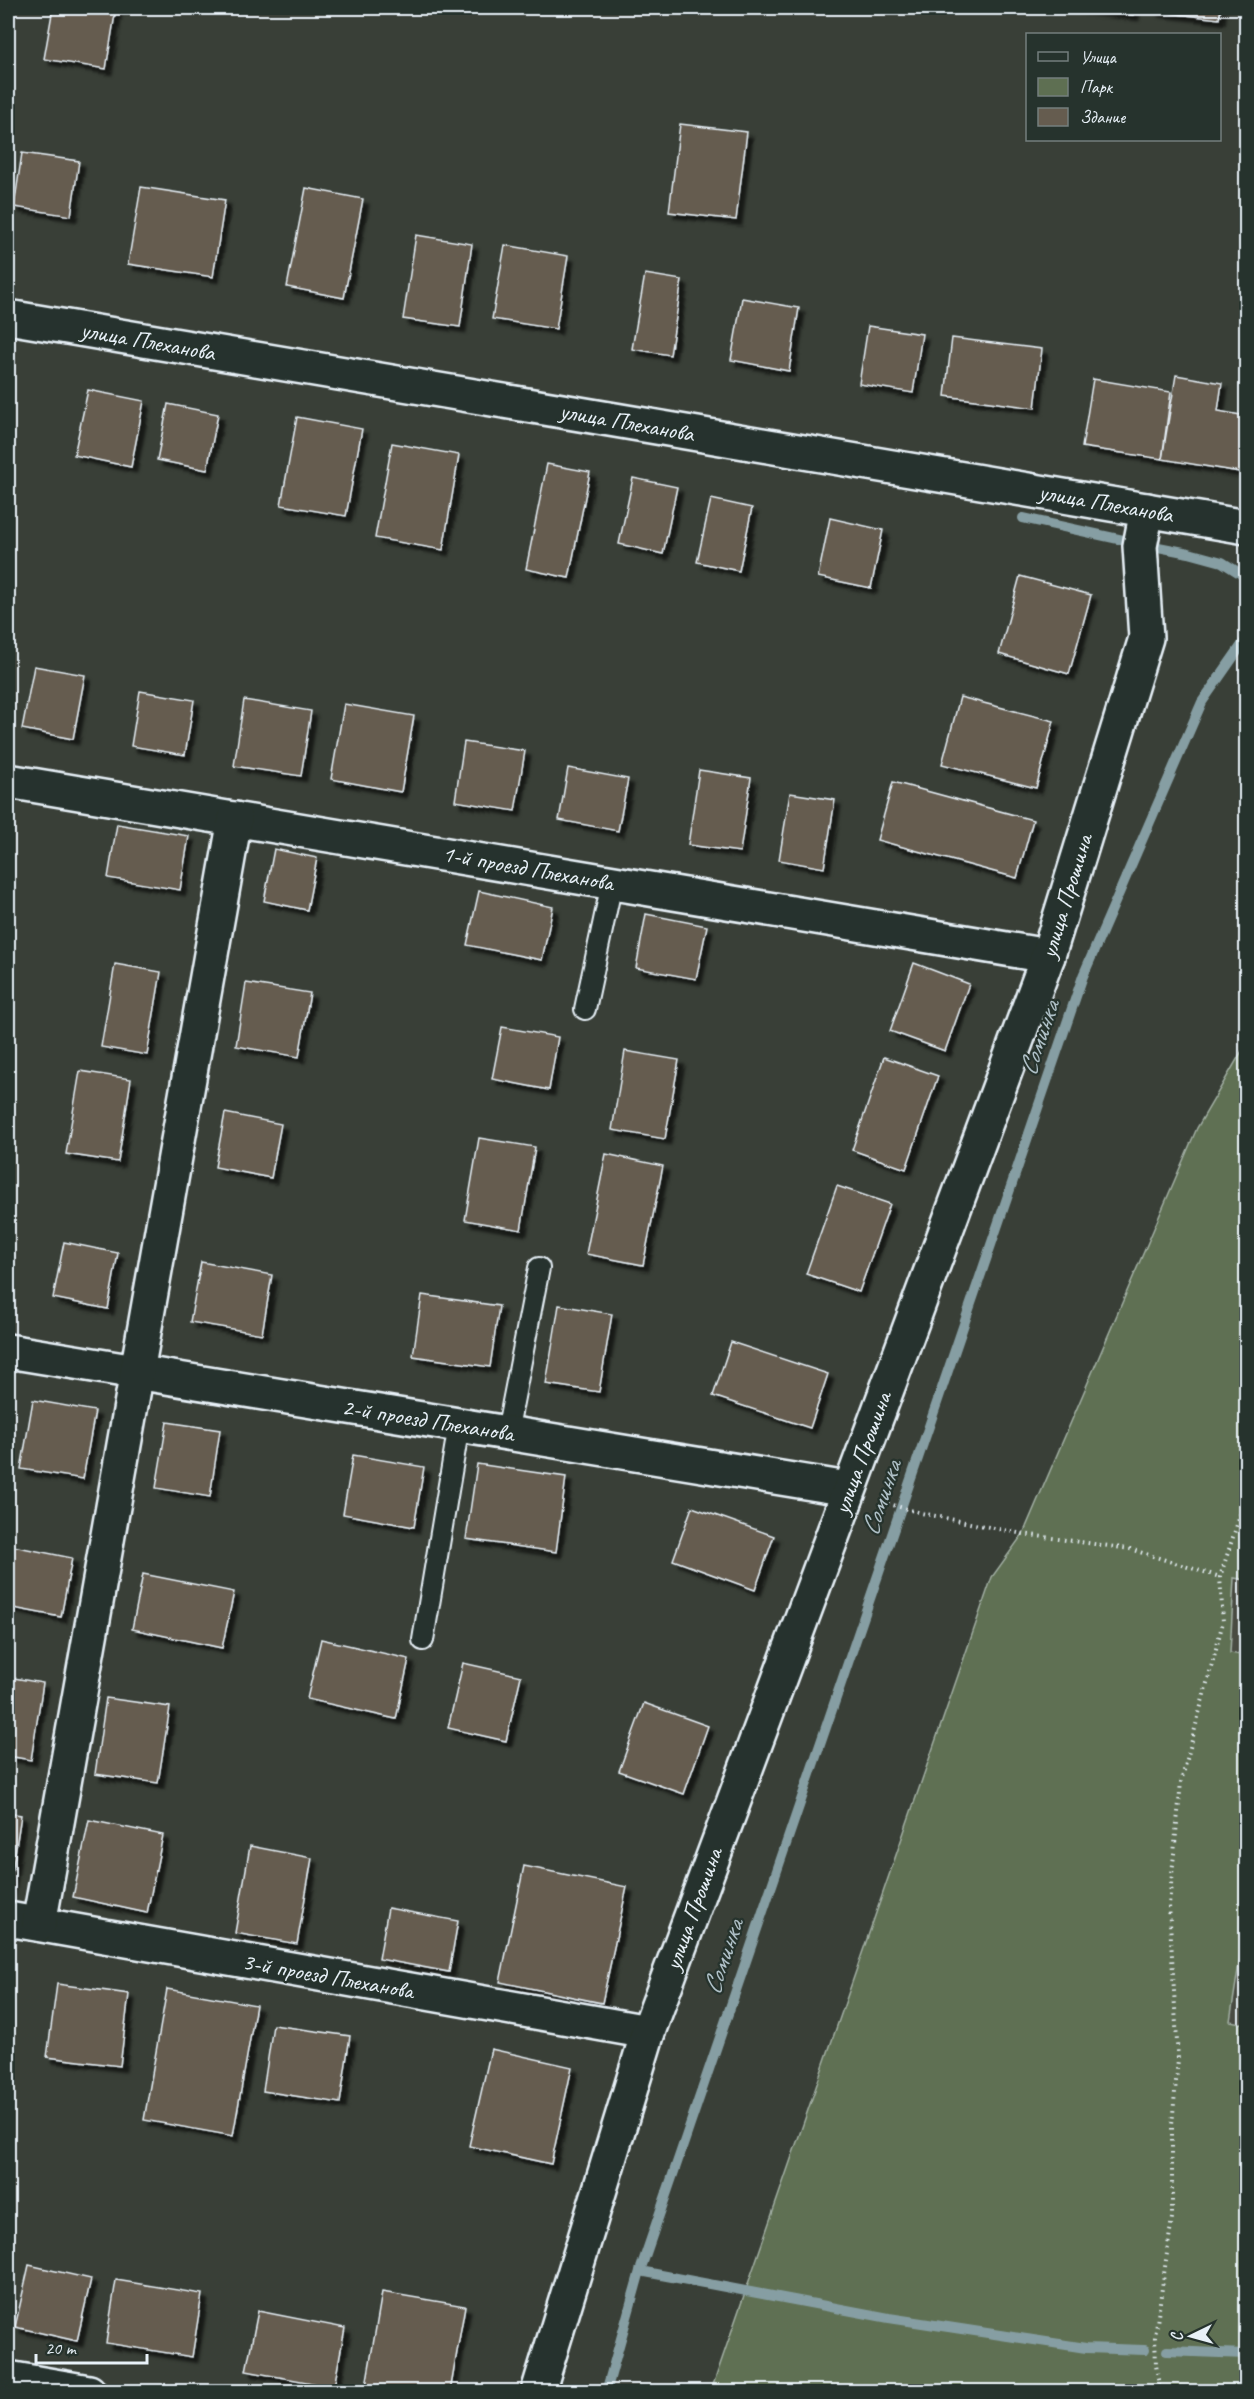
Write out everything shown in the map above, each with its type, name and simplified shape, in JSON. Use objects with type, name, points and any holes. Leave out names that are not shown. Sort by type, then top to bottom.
[{"type":"street","name":"улица Плеханова","points":[[8,317],[1246,527]]},
{"type":"street","name":"улица Прошина","points":[[538,2391],[648,2032],[860,1494],[1048,956],[1146,638],[1140,546],[1147,510]]},
{"type":"street","name":"1-й проезд Плеханова","points":[[8,781],[1048,956]]},
{"type":"street","points":[[39,1924],[235,819]]},
{"type":"street","name":"2-й проезд Плеханова","points":[[8,1352],[459,1425],[860,1494]]},
{"type":"street","name":"3-й проезд Плеханова","points":[[8,1919],[648,2032]]},
{"type":"street","points":[[8,2378],[89,2391]]},
{"type":"lane","points":[[585,1009],[612,883]]},
{"type":"lane","points":[[507,1433],[539,1268]]},
{"type":"lane","points":[[423,1640],[459,1425]]},
{"type":"path","points":[[860,1494],[921,1513],[1023,1534],[1130,1549],[1220,1577]]},
{"type":"path","points":[[1160,2391],[1155,2337],[1172,2218],[1172,2125],[1178,2059],[1169,1905],[1181,1782],[1223,1622],[1220,1577],[1246,1497]]},
{"type":"shaded area","points":[[1246,1547],[1246,1656],[1230,1653],[1234,1577]]},
{"type":"shaded area","points":[[1246,1919],[1246,2024],[1230,2021]]},
{"type":"green space","points":[[1246,1044],[1246,1580],[1234,1578],[1230,1653],[1246,1656],[1246,1919],[1230,2021],[1246,2024],[1246,2391],[711,2391],[992,1577],[1023,1534],[1197,1128]]},
{"type":"building","points":[[53,8],[116,8],[106,69],[44,59]]},
{"type":"building","points":[[1076,8],[1134,8],[1133,15]]},
{"type":"building","points":[[1154,8],[1221,8],[1219,19],[1153,11]]},
{"type":"building","points":[[680,124],[747,132],[736,220],[669,212]]},
{"type":"building","points":[[22,153],[79,161],[71,216],[14,207]]},
{"type":"building","points":[[141,187],[225,200],[213,277],[128,264]]},
{"type":"building","points":[[306,188],[363,199],[344,298],[287,287]]},
{"type":"building","points":[[416,235],[472,244],[460,327],[403,319]]},
{"type":"building","points":[[505,245],[568,256],[556,329],[492,319]]},
{"type":"building","points":[[645,274],[682,280],[670,355],[632,349]]},
{"type":"building","points":[[742,298],[799,308],[789,371],[731,360]]},
{"type":"building","points":[[868,326],[922,334],[913,393],[859,384]]},
{"type":"building","points":[[952,338],[1042,349],[1035,408],[945,396]]},
{"type":"building","points":[[1176,375],[1222,383],[1218,411],[1246,416],[1246,473],[1162,459]]},
{"type":"building","points":[[1093,379],[1171,392],[1162,459],[1082,447]]},
{"type":"building","points":[[88,390],[144,401],[131,467],[74,455]]},
{"type":"building","points":[[168,404],[218,414],[207,470],[157,460]]},
{"type":"building","points":[[297,417],[362,429],[346,516],[281,505]]},
{"type":"building","points":[[392,443],[459,455],[443,550],[375,538]]},
{"type":"building","points":[[547,464],[590,472],[569,578],[526,569]]},
{"type":"building","points":[[633,478],[677,487],[663,554],[619,544]]},
{"type":"building","points":[[711,499],[752,508],[739,571],[697,562]]},
{"type":"building","points":[[830,518],[883,530],[871,588],[818,577]]},
{"type":"building","points":[[1020,576],[1091,595],[1069,674],[999,654]]},
{"type":"building","points":[[34,666],[85,675],[73,739],[22,729]]},
{"type":"building","points":[[140,691],[194,700],[185,755],[131,746]]},
{"type":"building","points":[[960,697],[1054,721],[1036,788],[942,764]]},
{"type":"building","points":[[244,700],[311,711],[301,776],[234,766]]},
{"type":"building","points":[[344,704],[414,716],[401,792],[331,779]]},
{"type":"building","points":[[464,742],[525,751],[515,811],[455,801]]},
{"type":"building","points":[[568,768],[628,779],[618,831],[559,820]]},
{"type":"building","points":[[699,770],[751,778],[740,852],[688,845]]},
{"type":"building","points":[[893,782],[1033,820],[1017,878],[877,840]]},
{"type":"building","points":[[790,793],[835,800],[824,868],[779,860]]},
{"type":"building","points":[[117,824],[189,836],[180,890],[108,878]]},
{"type":"building","points":[[274,849],[317,858],[307,910],[264,901]]},
{"type":"building","points":[[479,891],[553,907],[542,960],[467,945]]},
{"type":"building","points":[[646,914],[707,926],[696,979],[636,968]]},
{"type":"building","points":[[914,963],[969,984],[945,1051],[890,1031]]},
{"type":"building","points":[[115,964],[161,972],[147,1055],[101,1047]]},
{"type":"building","points":[[246,983],[310,993],[299,1057],[236,1046]]},
{"type":"building","points":[[502,1027],[558,1037],[549,1090],[492,1079]]},
{"type":"building","points":[[625,1051],[679,1060],[665,1139],[612,1130]]},
{"type":"building","points":[[884,1057],[938,1076],[906,1169],[852,1150]]},
{"type":"building","points":[[80,1071],[131,1079],[118,1162],[66,1154]]},
{"type":"building","points":[[225,1113],[281,1124],[271,1178],[215,1167]]},
{"type":"building","points":[[479,1138],[535,1147],[521,1230],[465,1220]]},
{"type":"building","points":[[606,1154],[663,1166],[643,1265],[586,1254]]},
{"type":"building","points":[[837,1186],[890,1204],[859,1292],[806,1274]]},
{"type":"building","points":[[64,1242],[118,1253],[108,1309],[53,1298]]},
{"type":"building","points":[[201,1262],[272,1275],[262,1334],[190,1322]]},
{"type":"building","points":[[422,1295],[499,1306],[490,1367],[413,1356]]},
{"type":"building","points":[[559,1305],[612,1314],[599,1392],[546,1384]]},
{"type":"building","points":[[731,1342],[828,1374],[810,1428],[713,1396]]},
{"type":"building","points":[[33,1400],[95,1411],[83,1479],[21,1469]]},
{"type":"building","points":[[167,1422],[220,1430],[210,1497],[156,1488]]},
{"type":"building","points":[[353,1455],[424,1467],[414,1527],[343,1514]]},
{"type":"building","points":[[477,1464],[566,1477],[556,1552],[466,1539]]},
{"type":"building","points":[[692,1507],[774,1536],[755,1590],[673,1560]]},
{"type":"building","points":[[8,1545],[72,1558],[61,1617],[8,1607]]},
{"type":"building","points":[[143,1574],[234,1592],[222,1648],[132,1629]]},
{"type":"building","points":[[321,1639],[409,1659],[396,1719],[307,1699]]},
{"type":"building","points":[[463,1663],[521,1676],[506,1741],[448,1728]]},
{"type":"building","points":[[8,1677],[43,1683],[31,1760],[8,1756]]},
{"type":"building","points":[[106,1698],[170,1707],[158,1783],[95,1774]]},
{"type":"building","points":[[644,1703],[708,1726],[684,1794],[619,1771]]},
{"type":"building","points":[[8,1813],[21,1815],[9,1892],[8,1892]]},
{"type":"building","points":[[89,1820],[163,1835],[147,1913],[73,1897]]},
{"type":"building","points":[[250,1846],[312,1858],[297,1944],[235,1933]]},
{"type":"building","points":[[524,1866],[627,1887],[602,2003],[500,1982]]},
{"type":"building","points":[[388,1908],[458,1921],[449,1972],[379,1959]]},
{"type":"building","points":[[57,1984],[129,1994],[120,2066],[47,2057]]},
{"type":"building","points":[[167,1989],[256,2005],[233,2136],[144,2120]]},
{"type":"building","points":[[273,2025],[350,2036],[340,2103],[263,2091]]},
{"type":"building","points":[[491,2049],[572,2067],[551,2164],[469,2146]]},
{"type":"building","points":[[29,2265],[91,2279],[77,2341],[15,2327]]},
{"type":"building","points":[[116,2280],[202,2294],[192,2357],[106,2343]]},
{"type":"building","points":[[382,2292],[465,2306],[450,2392],[365,2392]]},
{"type":"building","points":[[258,2311],[345,2328],[334,2387],[246,2371]]},
{"type":"waterway","points":[[1023,518],[1132,542]]},
{"type":"waterway","points":[[1148,545],[1222,562],[1246,577]]},
{"type":"waterway","name":"Соминка","points":[[606,2392],[640,2271],[1083,976],[1202,702],[1246,639]]},
{"type":"waterway","points":[[640,2271],[889,2318],[1086,2348],[1145,2350]]},
{"type":"waterway","points":[[1167,2351],[1246,2354]]}]
